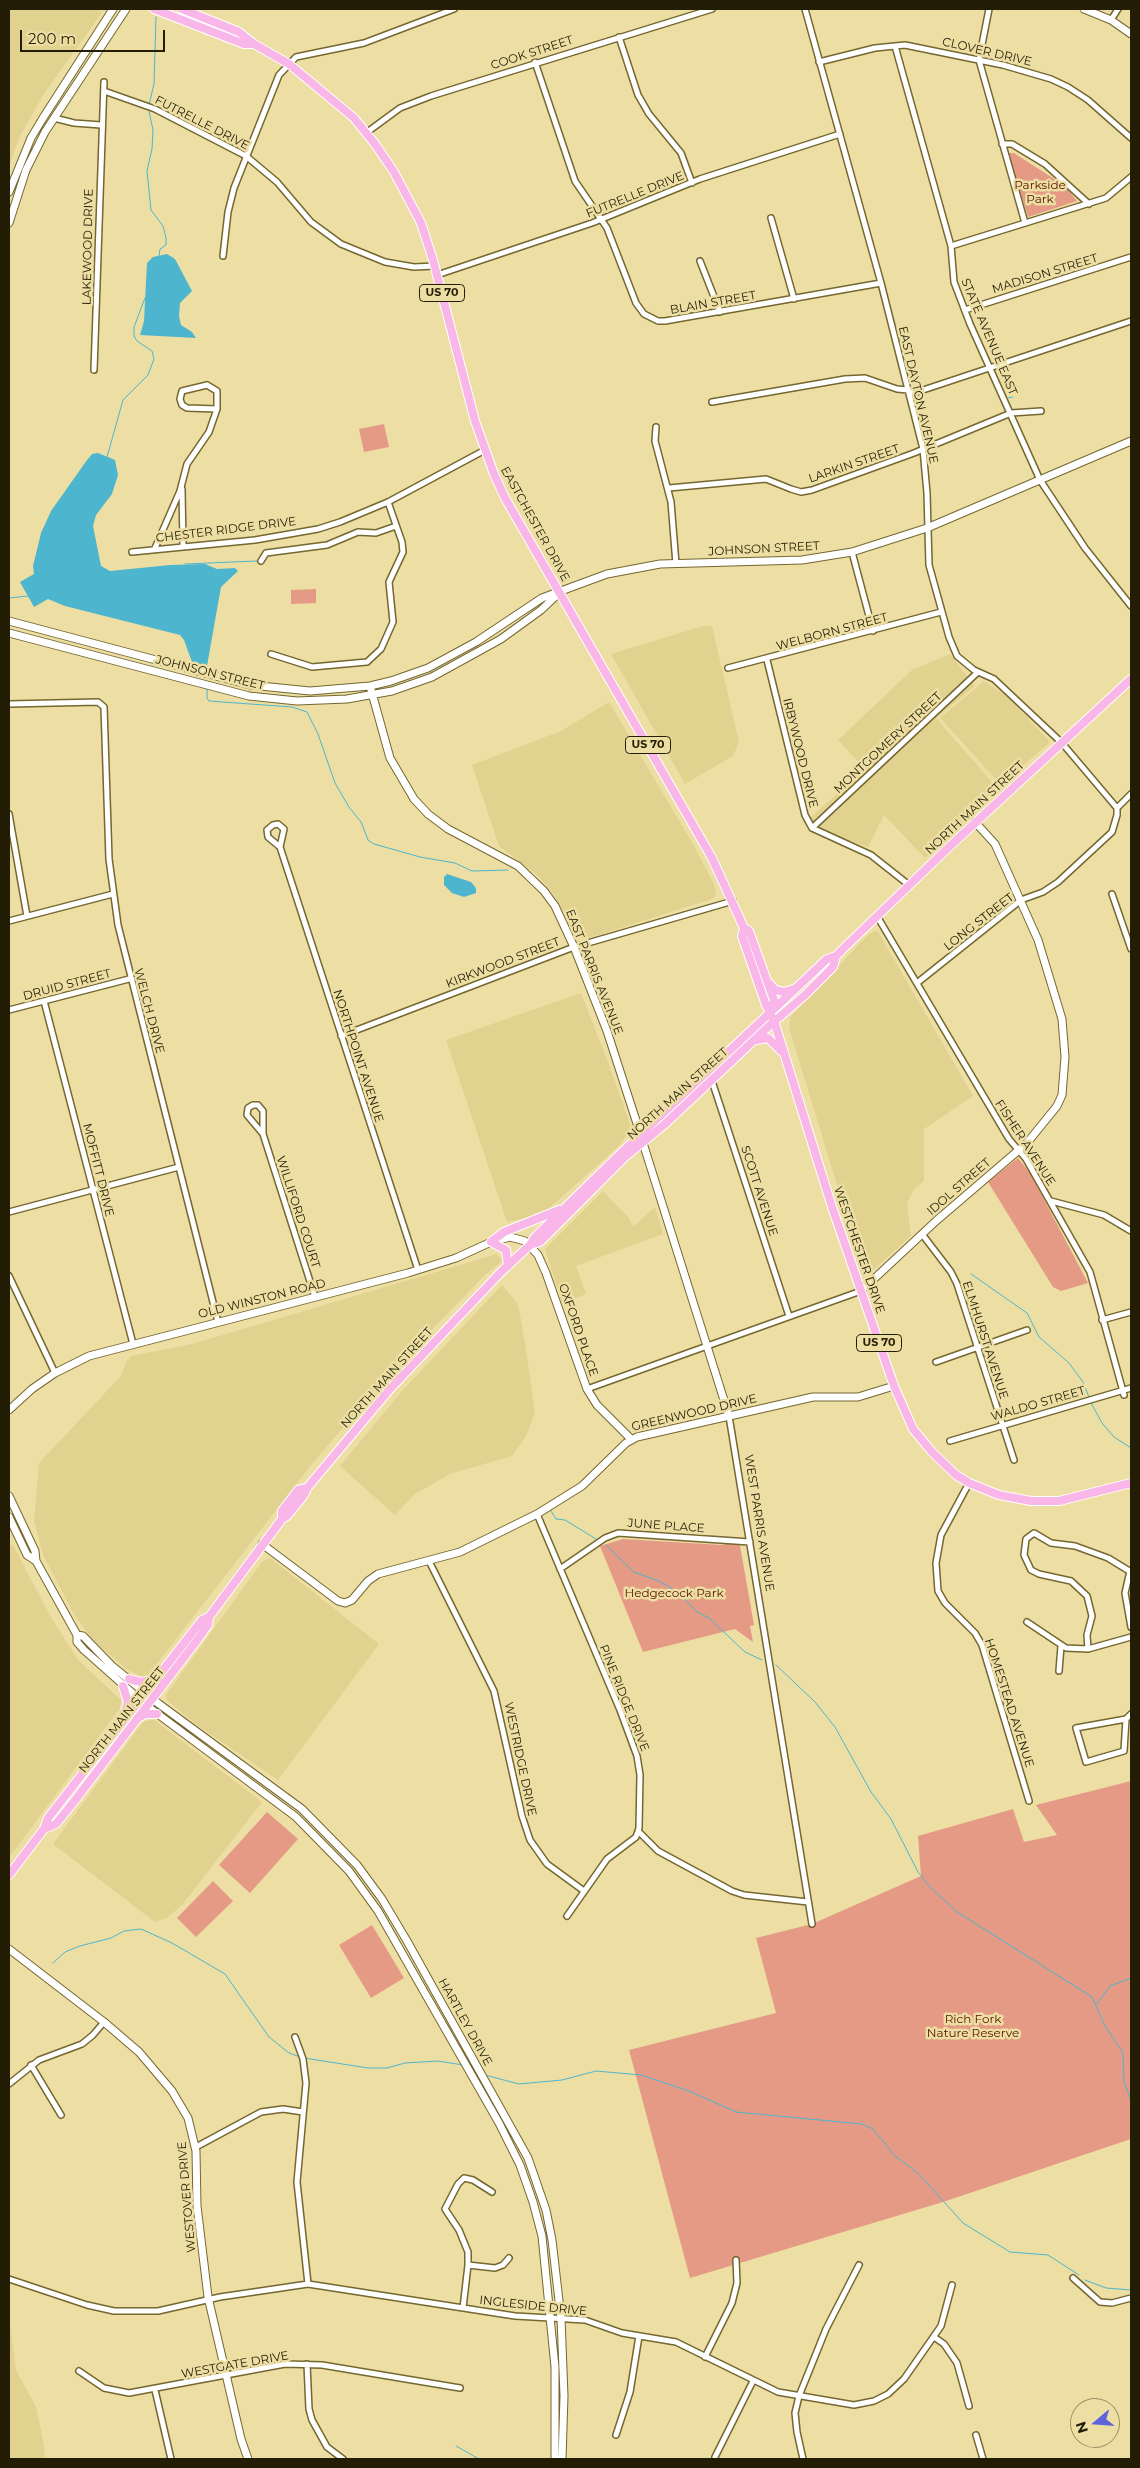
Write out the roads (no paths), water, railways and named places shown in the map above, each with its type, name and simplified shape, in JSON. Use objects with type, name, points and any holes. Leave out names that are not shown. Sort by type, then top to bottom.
[{"type":"main road","name":"EASTCHESTER DRIVE","points":[[154,9],[244,44],[254,44]]},
{"type":"main road","name":"EASTCHESTER DRIVE","points":[[182,9],[239,32],[254,44],[289,64],[339,104],[366,133],[394,172],[421,223],[435,266],[475,420],[505,498],[681,802],[733,901],[744,928],[749,932],[774,1000],[771,1013]]},
{"type":"main road","name":"NORTH MAIN STREET","points":[[530,1245],[540,1242],[707,1072],[827,960],[836,956],[975,822],[1131,679]]},
{"type":"main road","name":"EASTCHESTER DRIVE","points":[[744,928],[742,936],[766,1005],[771,1013]]},
{"type":"main road","name":"NORTH MAIN STREET","points":[[283,1516],[301,1499],[307,1488],[390,1389],[530,1245],[535,1237],[642,1139],[712,1081],[774,1021],[795,1005],[833,967],[836,956]]},
{"type":"main road","points":[[764,971],[775,990],[784,992],[796,989]]},
{"type":"main road","name":"WESTCHESTER DRIVE","points":[[771,1013],[790,1070],[810,1141],[894,1386],[905,1413],[922,1441],[945,1465],[969,1483],[999,1495],[1031,1501],[1059,1501],[1131,1483]]},
{"type":"main road","points":[[752,1042],[765,1037],[773,1041],[790,1070]]},
{"type":"main road","points":[[508,1266],[506,1250],[491,1242],[504,1232],[566,1207]]},
{"type":"main road","points":[[301,1499],[298,1490],[307,1488]]},
{"type":"main road","name":"NORTH MAIN STREET","points":[[44,1829],[56,1824],[198,1639],[208,1625],[209,1617],[283,1516],[298,1490]]},
{"type":"main road","name":"NORTH MAIN STREET","points":[[9,1875],[44,1829],[48,1818],[139,1700],[202,1620],[209,1617]]},
{"type":"main road","points":[[194,1630],[198,1639]]},
{"type":"main road","points":[[129,1679],[140,1682],[158,1678]]},
{"type":"main road","points":[[122,1722],[128,1702],[123,1686]]},
{"type":"main road","points":[[138,1718],[146,1714],[157,1714]]},
{"type":"street","points":[[9,192],[31,138],[42,118],[113,9]]},
{"type":"street","points":[[9,223],[26,170],[54,118],[126,9]]},
{"type":"street","points":[[223,256],[230,202],[246,156],[279,75],[289,64],[296,57],[350,47],[454,9]]},
{"type":"street","name":"COOK STREET","points":[[366,133],[400,108],[535,62],[712,9]]},
{"type":"street","name":"EAST DAYTON AVENUE","points":[[805,9],[881,283],[923,449],[927,493],[929,565],[941,612],[957,656],[978,672],[994,679],[1062,743],[1117,808]]},
{"type":"street","points":[[989,9],[979,60],[1025,223]]},
{"type":"street","points":[[1084,9],[1111,20],[1131,34]]},
{"type":"street","points":[[1111,20],[1118,9]]},
{"type":"street","points":[[619,37],[638,95],[649,114],[681,153],[692,183]]},
{"type":"street","name":"CLOVER DRIVE","points":[[819,62],[875,48],[895,46],[918,46],[979,60],[1028,72],[1068,87],[1088,100],[1131,138]]},
{"type":"street","name":"STATE AVENUE EAST","points":[[895,46],[951,246],[954,282],[965,310],[1040,480],[1085,548],[1131,605]]},
{"type":"street","name":"BLAIN STREET","points":[[535,62],[575,181],[602,220],[636,303],[644,314],[658,321],[665,321],[881,283]]},
{"type":"street","name":"LAKEWOOD DRIVE","points":[[94,370],[101,125],[104,82]]},
{"type":"street","name":"FUTRELLE DRIVE","points":[[104,91],[154,109],[246,156],[277,182],[311,222],[340,244],[385,262],[414,267],[435,266]]},
{"type":"street","points":[[54,118],[74,123],[101,125]]},
{"type":"street","name":"FUTRELLE DRIVE","points":[[437,275],[602,220],[692,183],[840,134]]},
{"type":"street","points":[[1002,144],[1012,144],[1046,164],[1089,204]]},
{"type":"street","points":[[951,246],[1106,198],[1131,177]]},
{"type":"street","points":[[771,218],[794,298]]},
{"type":"street","name":"MADISON STREET","points":[[965,310],[1131,257]]},
{"type":"street","points":[[700,261],[720,312]]},
{"type":"street","points":[[712,402],[844,379],[865,378],[897,389],[908,390],[914,394],[1131,321]]},
{"type":"street","points":[[155,548],[182,484],[187,464],[209,432],[217,410],[217,391],[211,385],[186,390],[180,394],[180,402],[184,407],[217,410]]},
{"type":"street","name":"LARKIN STREET","points":[[668,488],[766,479],[796,490],[812,490],[923,449],[1011,413],[1041,411]]},
{"type":"street","points":[[656,427],[655,441],[668,488],[676,564]]},
{"type":"street","name":"JOHNSON STREET","points":[[9,621],[250,686],[310,691],[370,686],[428,668],[476,642],[534,603],[620,571],[676,564],[802,560],[852,552],[927,528],[1131,441]]},
{"type":"street","name":"CHESTER RIDGE DRIVE","points":[[132,552],[155,548],[255,540],[318,528],[365,513],[485,450]]},
{"type":"street","points":[[182,484],[183,546]]},
{"type":"street","points":[[271,654],[312,667],[334,664],[362,664],[376,656],[384,646],[393,622],[389,582],[403,552],[388,502]]},
{"type":"street","points":[[261,561],[266,553],[320,546],[358,532],[376,533],[396,526]]},
{"type":"street","points":[[852,552],[873,632]]},
{"type":"street","name":"JOHNSON STREET","points":[[9,633],[248,696],[297,701],[372,696],[409,686],[458,664],[517,628],[541,610],[560,592]]},
{"type":"street","name":"WELBORN STREET","points":[[728,668],[767,660],[941,612]]},
{"type":"street","name":"IRBYWOOD DRIVE","points":[[767,660],[805,814],[812,828]]},
{"type":"street","name":"MONTGOMERY STREET","points":[[812,828],[978,672]]},
{"type":"street","name":"EAST PARRIS AVENUE","points":[[370,686],[390,758],[414,799],[448,830],[501,856],[531,877],[555,906],[574,947],[609,1038],[642,1139]]},
{"type":"street","name":"WELCH DRIVE","points":[[9,704],[98,702],[104,707],[113,894],[130,979],[218,1322]]},
{"type":"street","points":[[1117,808],[1131,794]]},
{"type":"street","name":"LONG STREET","points":[[917,983],[1021,900],[1043,892],[1058,882],[1113,829],[1118,814],[1117,808]]},
{"type":"street","points":[[9,814],[27,916]]},
{"type":"street","name":"IDOL STREET","points":[[587,1389],[861,1291],[922,1234],[1019,1150],[1057,1106],[1062,1095],[1065,1056],[1062,1019],[1038,940],[1021,900],[995,844],[975,822]]},
{"type":"street","name":"NORTHPOINT AVENUE","points":[[280,847],[268,837],[266,830],[273,825],[278,824],[284,829],[280,847],[418,1270]]},
{"type":"street","points":[[812,828],[871,855],[909,885]]},
{"type":"street","points":[[9,921],[113,894]]},
{"type":"street","points":[[1112,894],[1128,929],[1131,949]]},
{"type":"street","name":"KIRKWOOD STREET","points":[[341,1036],[574,947],[733,901]]},
{"type":"street","name":"FISHER AVENUE","points":[[877,916],[1009,1139],[1019,1150],[1051,1201],[1090,1272],[1123,1393]]},
{"type":"street","name":"DRUID STREET","points":[[9,1010],[130,979]]},
{"type":"street","name":"MOFFITT DRIVE","points":[[44,1001],[132,1344]]},
{"type":"street","name":"SCOTT AVENUE","points":[[707,1072],[712,1081],[789,1316]]},
{"type":"street","name":"WILLIFORD COURT","points":[[262,1134],[263,1111],[258,1105],[253,1105],[248,1108],[248,1114],[262,1134],[315,1297]]},
{"type":"street","name":"WEST PARRIS AVENUE","points":[[642,1139],[729,1416],[812,1924]]},
{"type":"street","points":[[9,1212],[179,1167]]},
{"type":"street","points":[[1051,1201],[1104,1215],[1131,1231]]},
{"type":"street","name":"ELMHURST AVENUE","points":[[922,1234],[954,1278],[1014,1460]]},
{"type":"street","name":"OLD WINSTON ROAD","points":[[9,1410],[55,1373],[89,1356],[418,1270],[456,1258],[491,1242],[510,1237],[530,1245]]},
{"type":"street","name":"OXFORD PLACE","points":[[530,1245],[546,1273],[587,1389],[597,1406],[631,1439]]},
{"type":"street","points":[[9,1276],[55,1373]]},
{"type":"street","points":[[1102,1320],[1131,1312]]},
{"type":"street","points":[[936,1362],[978,1349],[1027,1330]]},
{"type":"street","name":"GREENWOOD DRIVE","points":[[262,1544],[338,1601],[350,1602],[378,1574],[429,1561],[480,1543],[537,1514],[582,1486],[631,1439],[813,1397],[868,1395],[894,1386]]},
{"type":"street","name":"WALDO STREET","points":[[950,1441],[1002,1425],[1123,1393],[1131,1388]]},
{"type":"street","name":"HOMESTEAD AVENUE","points":[[969,1483],[941,1535],[936,1563],[938,1589],[945,1603],[975,1633],[982,1645],[1029,1801]]},
{"type":"street","points":[[9,1496],[35,1551],[36,1562]]},
{"type":"street","name":"PINE RIDGE DRIVE","points":[[537,1514],[637,1756],[640,1774],[638,1831]]},
{"type":"street","points":[[9,1517],[28,1555],[36,1562]]},
{"type":"street","name":"JUNE PLACE","points":[[560,1568],[605,1538],[618,1533],[750,1542]]},
{"type":"street","points":[[1088,1648],[1087,1635],[1092,1608],[1087,1596],[1072,1581],[1039,1574],[1031,1570],[1024,1555],[1026,1539],[1032,1534],[1036,1534],[1051,1543],[1087,1550],[1108,1558],[1131,1571],[1125,1593],[1131,1627]]},
{"type":"street","name":"WESTRIDGE DRIVE","points":[[429,1561],[494,1691],[522,1816],[530,1840],[537,1853],[551,1868],[584,1891]]},
{"type":"street","name":"HARTLEY DRIVE","points":[[36,1562],[77,1635],[77,1642],[84,1650],[139,1700],[296,1816],[349,1871],[378,1911],[511,2145],[533,2202],[542,2236],[555,2367],[555,2459]]},
{"type":"street","points":[[1027,1622],[1061,1646],[1088,1648],[1131,1637]]},
{"type":"street","name":"HARTLEY DRIVE","points":[[77,1635],[83,1636],[112,1666],[145,1693],[302,1809],[356,1865],[382,1899],[528,2158],[546,2210],[552,2240],[561,2318],[562,2459]]},
{"type":"street","points":[[1059,1671],[1061,1646]]},
{"type":"street","points":[[1126,1719],[1124,1751],[1086,1762],[1076,1728],[1126,1719],[1131,1714]]},
{"type":"street","points":[[567,1916],[607,1859],[633,1840],[638,1831],[658,1851],[732,1891],[808,1902]]},
{"type":"street","name":"WESTOVER DRIVE","points":[[9,1949],[104,2022],[139,2052],[172,2091],[188,2118],[196,2147],[197,2206],[209,2301],[241,2440],[248,2459]]},
{"type":"street","points":[[9,2084],[31,2065],[82,2044],[104,2022]]},
{"type":"street","points":[[295,2037],[306,2075],[297,2182],[308,2284]]},
{"type":"street","points":[[31,2065],[61,2115]]},
{"type":"street","points":[[196,2147],[261,2112],[283,2109],[304,2112]]},
{"type":"street","points":[[463,2308],[468,2265],[466,2245],[445,2210],[458,2184],[464,2178],[473,2180],[492,2192]]},
{"type":"street","points":[[468,2265],[495,2268],[504,2265],[509,2258]]},
{"type":"street","points":[[705,2357],[732,2303],[737,2283],[736,2260]]},
{"type":"street","points":[[803,2459],[797,2432],[796,2413],[799,2396],[826,2329],[859,2265]]},
{"type":"street","points":[[1073,2278],[1100,2302],[1112,2303],[1131,2298]]},
{"type":"street","name":"INGLESIDE DRIVE","points":[[9,2279],[87,2305],[114,2311],[158,2311],[220,2297],[308,2284],[515,2316],[585,2320],[639,2336],[676,2342],[778,2392],[854,2405],[874,2401],[888,2394],[904,2380],[941,2326],[952,2285]]},
{"type":"street","points":[[616,2435],[630,2392],[639,2336]]},
{"type":"street","points":[[934,2337],[944,2344],[957,2363],[969,2406]]},
{"type":"street","name":"WESTGATE DRIVE","points":[[79,2371],[104,2388],[129,2393],[155,2390],[285,2364],[307,2364],[460,2388]]},
{"type":"street","points":[[307,2364],[309,2409],[312,2420],[327,2447],[343,2459]]},
{"type":"street","points":[[714,2457],[753,2381]]},
{"type":"street","points":[[155,2390],[171,2459]]},
{"type":"street","points":[[976,2435],[983,2459]]},
{"type":"water","points":[[167,254],[175,259],[192,291],[180,303],[179,316],[181,325],[192,332],[196,338],[140,335],[144,321],[147,263],[153,257]]},
{"type":"water","points":[[98,453],[115,460],[118,475],[112,494],[96,515],[93,526],[101,566],[110,571],[170,565],[205,564],[217,569],[235,568],[238,571],[221,587],[207,666],[192,662],[184,640],[180,635],[65,606],[48,599],[34,607],[20,582],[34,574],[33,566],[41,533],[51,511],[87,460],[92,454]]},
{"type":"water","points":[[447,874],[471,882],[476,888],[476,893],[464,897],[452,893],[444,885],[444,877]]},
{"type":"waterway","points":[[149,105],[154,84],[156,17]]},
{"type":"waterway","points":[[149,111],[153,130],[152,149],[147,171],[151,210],[163,226],[166,238],[166,245],[160,249],[159,257]]},
{"type":"waterway","points":[[107,457],[123,400],[148,375],[154,359],[152,351],[137,341],[134,336],[134,327],[145,298]]},
{"type":"waterway","points":[[1008,398],[1013,397]]},
{"type":"waterway","points":[[185,564],[257,561]]},
{"type":"waterway","points":[[9,598],[28,596]]},
{"type":"waterway","points":[[207,688],[207,698],[209,701],[292,707],[307,712],[318,734],[335,783],[349,807],[361,822],[368,840],[374,844],[420,857],[455,863],[472,871],[508,870]]},
{"type":"waterway","points":[[971,1274],[1027,1313],[1039,1337],[1069,1363],[1083,1382],[1089,1397]]},
{"type":"waterway","points":[[1090,1401],[1102,1423],[1114,1437],[1131,1448]]},
{"type":"waterway","points":[[551,1511],[556,1519],[565,1520],[596,1539]]},
{"type":"waterway","points":[[606,1545],[634,1572],[659,1581],[671,1588],[697,1612],[709,1618],[745,1652],[762,1660]]},
{"type":"waterway","points":[[776,1665],[815,1702],[835,1727],[871,1792],[891,1819],[918,1872],[930,1887],[957,1912],[1092,1997],[1105,2026],[1123,2053],[1124,2082],[1131,2100]]},
{"type":"waterway","points":[[53,1963],[65,1952],[80,1946],[111,1938],[124,1931],[141,1929],[172,1943],[225,1974],[269,2037],[289,2053],[300,2057]]},
{"type":"waterway","points":[[1097,2004],[1110,1986],[1131,1978]]},
{"type":"waterway","points":[[304,2058],[368,2068],[387,2068],[405,2063],[438,2061],[463,2065]]},
{"type":"waterway","points":[[485,2075],[519,2084],[562,2080],[596,2071],[641,2075],[689,2091],[736,2112],[862,2124],[873,2129],[895,2156],[918,2173],[963,2223],[1010,2252],[1048,2255],[1079,2275]]},
{"type":"waterway","points":[[1085,2280],[1106,2288],[1131,2290]]},
{"type":"waterway","points":[[456,2446],[479,2459]]},
{"type":"park label","name":"Parkside Park","points":[[1040,192]]},
{"type":"park label","name":"Hedgecock Park","points":[[674,1593]]},
{"type":"park label","name":"Rich Fork Nature Reserve","points":[[973,2026]]}]
